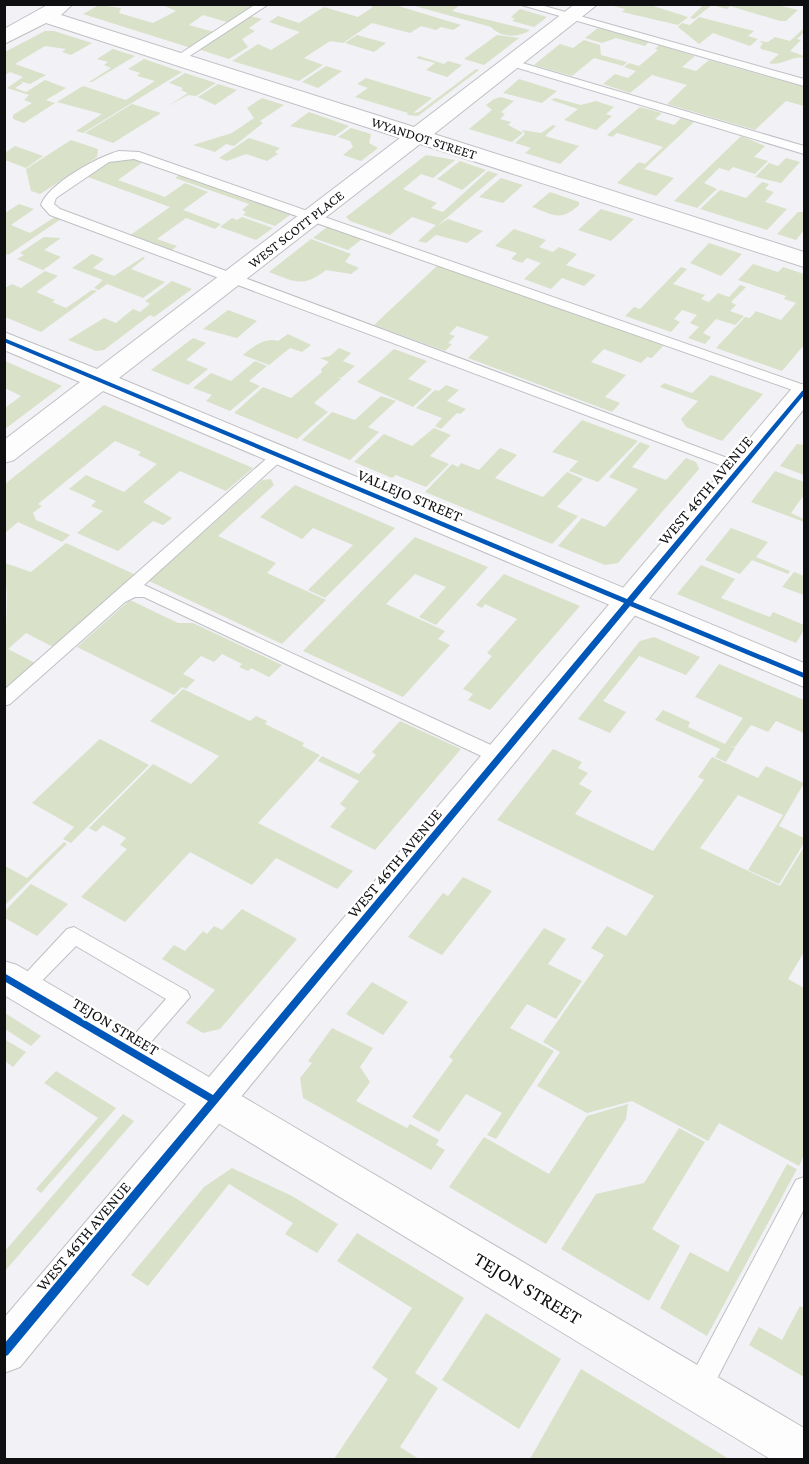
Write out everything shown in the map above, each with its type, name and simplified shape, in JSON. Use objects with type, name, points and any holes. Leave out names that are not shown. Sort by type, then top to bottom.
[{"type":"street","points":[[5,37],[64,4]]},
{"type":"street","name":"WEST SCOTT PLACE","points":[[4,454],[579,11]]},
{"type":"street","name":"WYANDOT STREET","points":[[44,16],[804,260]]},
{"type":"street","name":"VALLEJO STREET","points":[[4,340],[804,676]]},
{"type":"street","name":"WEST 46TH AVENUE","points":[[4,1352],[804,391]]},
{"type":"street","name":"TEJON STREET","points":[[14,982],[804,1453]]},
{"type":"lane","points":[[178,59],[264,4]]},
{"type":"lane","points":[[523,4],[579,11],[804,83]]},
{"type":"lane","points":[[512,63],[804,150]]},
{"type":"lane","points":[[741,468],[55,212],[47,205],[47,200],[55,192],[105,159],[128,154],[804,391]]},
{"type":"lane","points":[[4,700],[279,455]]},
{"type":"lane","points":[[148,573],[144,577],[144,586],[152,594]]},
{"type":"lane","points":[[119,598],[132,591],[152,594],[500,757]]},
{"type":"lane","points":[[14,982],[74,935],[180,997],[131,1051]]},
{"type":"lane","points":[[698,1389],[804,1187]]},
{"type":"green space","points":[[99,5],[121,8],[119,13],[153,23],[176,11],[162,5],[259,5],[230,23],[203,15],[189,25],[214,32],[191,48],[83,14]]},
{"type":"green space","points":[[368,5],[395,5],[461,25],[453,30],[441,27],[436,30],[421,26],[410,33],[372,23],[343,43],[330,41],[304,58],[323,65],[299,81],[232,61],[258,44],[271,50],[300,32],[269,22],[278,16],[299,23],[324,7],[358,17],[373,7]]},
{"type":"green space","points":[[411,5],[460,5],[452,11],[530,30],[526,33],[505,35],[491,27]]},
{"type":"green space","points":[[610,5],[650,5],[688,17],[678,25],[622,12],[625,9]]},
{"type":"green space","points":[[703,5],[712,5],[694,19],[690,18]]},
{"type":"green space","points":[[712,5],[777,5],[798,10],[786,21],[780,21],[730,6],[727,9]]},
{"type":"green space","points":[[520,9],[547,17],[534,27],[512,21],[515,19],[511,17]]},
{"type":"green space","points":[[250,16],[262,19],[249,28],[255,31],[242,39],[248,47],[229,59],[198,49]]},
{"type":"green space","points":[[699,17],[754,31],[748,36],[758,39],[750,46],[713,33],[699,44],[678,27],[682,23],[690,25]]},
{"type":"green space","points":[[598,28],[649,42],[645,46],[616,38],[602,43],[585,38]]},
{"type":"green space","points":[[803,29],[804,32],[797,39],[801,40],[790,51],[804,58],[769,63],[779,54],[761,49],[763,43],[758,41],[768,42],[775,37],[790,41]]},
{"type":"green space","points":[[45,31],[54,31],[92,43],[71,55],[62,52],[66,49],[45,46],[15,64],[46,75],[30,84],[20,81],[23,83],[15,88],[26,92],[45,80],[66,88],[46,100],[55,103],[24,123],[13,119],[13,115],[32,103],[24,100],[29,95],[7,88],[23,77],[10,72],[5,75],[5,52]]},
{"type":"green space","points":[[357,35],[386,43],[374,52],[345,43]]},
{"type":"green space","points":[[497,35],[519,38],[484,65],[464,59]]},
{"type":"green space","points":[[584,40],[600,45],[601,55],[627,62],[623,66],[594,58],[572,76],[534,65],[560,44],[573,48]]},
{"type":"green space","points":[[659,45],[695,56],[682,67],[696,71],[709,60],[804,87],[804,106],[786,101],[755,130],[667,104],[687,85],[652,75],[630,93],[603,84],[615,74],[628,78],[636,71],[624,67],[629,63],[639,66],[658,50],[655,49]]},
{"type":"green space","points":[[113,49],[135,56],[89,82],[111,68],[104,65],[108,62],[97,59]]},
{"type":"green space","points":[[419,56],[444,64],[448,61],[462,65],[447,77],[426,70],[435,63],[416,58]]},
{"type":"green space","points":[[144,59],[182,72],[83,133],[76,131],[102,114],[57,102],[83,86],[126,100],[155,81],[137,76],[140,73],[128,69]]},
{"type":"green space","points":[[326,66],[342,71],[318,88],[302,82]]},
{"type":"green space","points":[[476,69],[479,70],[418,116],[407,115],[408,113],[355,97],[368,88],[357,84],[366,78],[432,98],[413,113],[419,112]]},
{"type":"green space","points":[[185,73],[216,83],[196,96],[188,95],[168,106],[188,93],[181,90],[183,88],[169,83]]},
{"type":"green space","points":[[519,79],[557,91],[542,103],[503,93]]},
{"type":"green space","points":[[218,84],[237,90],[215,105],[198,97]]},
{"type":"green space","points":[[501,97],[514,101],[501,112],[505,114],[500,119],[511,122],[508,125],[523,133],[512,142],[469,129],[492,110],[486,105]]},
{"type":"green space","points":[[262,98],[284,105],[260,121],[263,123],[234,146],[226,144],[215,152],[193,145],[232,133],[254,118],[247,108]]},
{"type":"green space","points":[[555,98],[581,105],[596,101],[614,107],[606,114],[612,116],[596,130],[564,120],[578,109],[551,100]]},
{"type":"green space","points":[[132,104],[161,113],[113,143],[85,133]]},
{"type":"green space","points":[[640,107],[662,113],[655,119],[674,125],[681,118],[694,122],[644,169],[674,178],[656,196],[617,183],[639,162],[645,164],[663,147],[617,133],[612,137],[607,135]]},
{"type":"green space","points":[[309,112],[349,126],[335,136],[290,126]]},
{"type":"green space","points":[[553,125],[556,126],[545,136],[579,146],[560,164],[525,153],[531,148],[515,143],[525,134],[522,130],[541,133]]},
{"type":"green space","points":[[351,128],[371,134],[369,143],[378,148],[361,161],[343,155],[353,147],[350,141],[338,137]]},
{"type":"green space","points":[[741,136],[765,146],[754,157],[768,161],[755,174],[733,167],[729,171],[719,168],[704,183],[717,189],[697,208],[674,201]]},
{"type":"green space","points":[[249,138],[280,148],[275,152],[278,154],[267,161],[246,154],[227,161],[219,158]]},
{"type":"green space","points":[[71,140],[98,149],[97,157],[40,194],[31,191],[26,169]]},
{"type":"green space","points":[[15,146],[43,156],[26,168],[5,160],[5,153]]},
{"type":"green space","points":[[426,155],[455,160],[433,178],[421,174],[403,189],[437,203],[431,208],[443,212],[488,171],[498,174],[437,226],[448,219],[483,231],[467,243],[436,235],[426,243],[418,241],[436,225],[412,217],[390,235],[350,221],[346,217]]},
{"type":"green space","points":[[117,157],[128,157],[143,162],[118,180],[165,197],[185,183],[208,192],[183,210],[221,224],[215,229],[186,218],[157,239],[177,246],[171,251],[129,236],[170,207],[88,177]]},
{"type":"green space","points":[[786,158],[800,162],[781,183],[755,177],[769,163],[778,166]]},
{"type":"green space","points":[[460,161],[486,170],[462,190],[437,179]]},
{"type":"green space","points":[[182,173],[294,212],[275,226],[243,215],[246,212],[242,210],[249,204],[175,178]]},
{"type":"green space","points":[[501,178],[523,185],[503,203],[479,197]]},
{"type":"green space","points":[[762,182],[769,184],[765,189],[774,192],[765,202],[787,209],[767,230],[700,209],[720,190],[746,198]]},
{"type":"green space","points":[[550,192],[579,202],[579,205],[562,215],[532,207]]},
{"type":"green space","points":[[19,204],[34,209],[11,225],[30,233],[55,217],[61,219],[8,255],[5,253],[5,213]]},
{"type":"green space","points":[[601,209],[634,219],[611,241],[578,230]]},
{"type":"green space","points":[[798,212],[804,212],[804,230],[796,240],[777,234]]},
{"type":"green space","points":[[242,217],[273,228],[256,240],[220,227],[232,218],[237,220]]},
{"type":"green space","points":[[327,227],[362,239],[348,250],[313,238]]},
{"type":"green space","points":[[514,229],[546,240],[539,247],[553,252],[559,247],[577,254],[566,265],[596,275],[584,286],[562,278],[551,289],[524,279],[541,263],[527,258],[522,263],[511,259],[517,253],[495,246]]},
{"type":"green space","points":[[44,237],[61,238],[44,250],[61,257],[43,270],[17,259],[24,255],[20,253]]},
{"type":"green space","points":[[311,239],[351,254],[345,262],[359,268],[351,274],[326,270],[318,276],[299,282],[269,272]]},
{"type":"green space","points":[[709,243],[742,254],[721,276],[690,263]]},
{"type":"green space","points":[[92,254],[104,259],[93,268],[114,276],[143,257],[145,258],[131,269],[165,282],[143,298],[107,284],[99,290],[94,288],[103,280],[72,268]]},
{"type":"green space","points":[[753,264],[778,272],[783,267],[804,274],[804,345],[782,371],[716,348],[745,317],[750,318],[756,311],[781,320],[796,303],[784,299],[786,296],[738,280]]},
{"type":"green space","points":[[438,265],[665,344],[652,358],[647,357],[641,363],[604,349],[591,362],[626,375],[605,397],[620,403],[612,412],[468,358],[489,337],[457,326],[449,334],[455,336],[448,343],[452,344],[445,351],[374,325]]},
{"type":"green space","points":[[681,267],[687,269],[673,284],[705,295],[701,299],[709,302],[718,293],[729,297],[740,285],[746,287],[731,302],[736,305],[730,311],[744,316],[735,325],[716,319],[703,333],[711,337],[705,344],[688,338],[699,327],[690,323],[697,315],[682,310],[674,319],[680,322],[671,332],[625,316],[634,307],[640,309]]},
{"type":"green space","points":[[45,271],[58,276],[36,292],[55,300],[52,302],[66,308],[92,290],[97,291],[41,332],[5,317],[5,288],[12,284],[21,288]]},
{"type":"green space","points":[[172,281],[192,289],[154,317],[150,315],[104,350],[96,351],[68,340],[104,318],[116,323],[133,309],[140,312],[150,304],[145,301]]},
{"type":"green space","points":[[228,310],[257,321],[237,338],[203,329]]},
{"type":"green space","points":[[288,334],[311,345],[302,352],[290,348],[269,365],[243,355],[259,343],[269,340],[278,341]]},
{"type":"green space","points":[[193,338],[206,343],[186,360],[208,369],[188,385],[151,370]]},
{"type":"green space","points":[[339,348],[351,353],[343,361],[355,366],[341,378],[337,377],[341,379],[314,403],[328,412],[297,439],[234,413],[263,387],[291,398],[322,372],[321,369],[329,362],[320,358],[330,356]]},
{"type":"green space","points":[[394,349],[427,361],[408,379],[432,389],[413,407],[357,382]]},
{"type":"green space","points":[[5,361],[62,386],[5,429],[5,408],[21,396],[5,388]]},
{"type":"green space","points":[[255,361],[267,366],[249,381],[260,386],[230,411],[206,401],[212,395],[193,388],[211,373],[231,381]]},
{"type":"green space","points":[[711,375],[763,394],[722,441],[686,427],[681,419],[698,401],[660,387],[664,383],[692,393]]},
{"type":"green space","points":[[446,385],[459,390],[447,401],[466,409],[460,414],[457,413],[441,429],[435,426],[442,418],[416,408],[435,390],[439,391]]},
{"type":"green space","points":[[381,396],[396,401],[368,427],[379,432],[350,460],[302,440],[332,412],[355,420]]},
{"type":"green space","points":[[104,405],[253,468],[226,491],[180,471],[143,502],[172,518],[163,525],[153,521],[118,551],[77,533],[103,511],[91,506],[96,501],[69,489],[86,475],[124,492],[157,464],[138,455],[141,452],[115,441],[38,504],[42,506],[33,513],[36,520],[70,535],[62,542],[18,522],[5,533],[5,484]]},
{"type":"green space","points":[[582,420],[638,441],[598,482],[569,471],[578,461],[552,452]]},
{"type":"green space","points":[[434,428],[451,435],[430,456],[449,464],[426,487],[396,475],[392,478],[354,462],[384,434],[412,446]]},
{"type":"green space","points":[[640,442],[650,446],[632,467],[666,480],[686,458],[696,462],[699,469],[618,563],[605,565],[558,546],[582,518],[605,527],[638,489],[609,477]]},
{"type":"green space","points":[[797,444],[804,445],[804,475],[780,466]]},
{"type":"green space","points":[[500,448],[517,455],[495,478],[543,497],[567,472],[583,479],[557,507],[578,516],[552,544],[425,492],[452,464],[458,467],[461,463],[479,470]]},
{"type":"green space","points":[[775,471],[804,482],[804,495],[791,513],[804,519],[804,522],[751,502]]},
{"type":"green space","points":[[271,479],[274,485],[218,536],[276,563],[267,573],[326,600],[282,644],[149,581],[262,480]]},
{"type":"green space","points":[[295,485],[395,528],[325,598],[308,590],[353,545],[313,528],[302,539],[260,517]]},
{"type":"green space","points":[[731,528],[768,542],[756,557],[790,571],[788,574],[752,560],[740,574],[705,560]]},
{"type":"green space","points":[[415,537],[488,567],[436,625],[419,617],[446,587],[415,574],[386,604],[445,631],[438,639],[450,645],[403,697],[303,651]]},
{"type":"green space","points":[[66,543],[136,575],[55,648],[26,633],[8,649],[35,663],[7,689],[4,687],[7,598],[5,563],[31,572]]},
{"type":"green space","points":[[701,565],[735,579],[721,598],[770,617],[773,612],[804,625],[804,630],[796,643],[677,594]]},
{"type":"green space","points":[[794,572],[804,576],[804,595],[782,587]]},
{"type":"green space","points":[[504,574],[580,606],[490,710],[468,700],[473,694],[463,689],[492,656],[487,653],[517,619],[485,604],[482,608],[476,605]]},
{"type":"green space","points":[[130,600],[178,623],[193,623],[282,665],[269,677],[251,668],[248,671],[239,667],[242,664],[222,654],[214,662],[201,656],[183,674],[195,680],[186,689],[182,687],[174,695],[77,647]]},
{"type":"green space","points":[[654,637],[700,657],[686,675],[639,656],[603,701],[626,712],[610,733],[578,719],[640,641]]},
{"type":"green space","points":[[719,664],[804,700],[804,733],[776,721],[768,732],[751,725],[735,747],[730,746],[735,748],[726,762],[715,757],[720,749],[655,720],[663,710],[690,722],[688,727],[725,744],[743,718],[695,697]]},
{"type":"green space","points":[[183,689],[250,721],[256,716],[267,721],[265,724],[304,743],[302,746],[320,755],[258,823],[353,871],[337,889],[276,858],[252,885],[190,852],[125,922],[81,897],[127,849],[120,845],[126,838],[103,825],[96,832],[89,828],[153,764],[191,784],[219,756],[150,721]]},
{"type":"green space","points":[[400,721],[461,749],[375,850],[330,827],[346,808],[340,804],[359,781],[318,761],[322,756],[359,774],[376,755],[372,752]]},
{"type":"green space","points":[[100,739],[149,765],[71,843],[63,839],[74,827],[32,803]]},
{"type":"green space","points":[[553,749],[582,762],[578,768],[588,773],[579,784],[592,791],[575,814],[653,851],[704,780],[698,777],[712,757],[758,778],[766,766],[804,783],[779,826],[804,838],[804,843],[779,884],[748,870],[783,815],[738,795],[700,848],[780,886],[804,847],[804,952],[788,979],[804,988],[804,1155],[799,1166],[719,1123],[708,1141],[632,1101],[587,1113],[537,1086],[560,1052],[543,1042],[604,955],[591,948],[607,926],[626,936],[654,896],[497,820]]},
{"type":"green space","points":[[64,842],[67,844],[5,905],[5,866],[27,878]]},
{"type":"green space","points":[[463,877],[492,891],[442,955],[408,937],[443,893],[448,896]]},
{"type":"green space","points":[[31,884],[68,904],[37,936],[5,918],[5,911]]},
{"type":"green space","points":[[242,909],[297,939],[220,1029],[203,1033],[186,1023],[215,990],[162,959],[174,945],[185,951],[203,931],[207,934],[214,926],[222,930]]},
{"type":"green space","points":[[544,928],[566,939],[548,964],[582,981],[556,1019],[527,1004],[510,1028],[554,1051],[496,1139],[487,1135],[502,1113],[466,1094],[439,1132],[412,1117],[453,1060],[449,1057]]},
{"type":"green space","points":[[372,982],[408,1002],[383,1035],[346,1014]]},
{"type":"green space","points":[[5,1013],[41,1036],[31,1046],[5,1029]]},
{"type":"green space","points":[[332,1028],[373,1048],[360,1067],[370,1082],[356,1101],[407,1128],[410,1124],[439,1140],[436,1145],[445,1150],[431,1170],[303,1098],[300,1078],[312,1063],[308,1061]]},
{"type":"green space","points":[[4,1039],[26,1052],[13,1067],[5,1061]]},
{"type":"green space","points":[[56,1071],[116,1108],[41,1193],[36,1189],[98,1118],[44,1083]]},
{"type":"green space","points":[[628,1104],[626,1119],[546,1244],[449,1187],[484,1137],[549,1174],[587,1116]]},
{"type":"green space","points":[[123,1114],[134,1121],[5,1271],[5,1251]]},
{"type":"green space","points":[[679,1128],[705,1142],[652,1229],[680,1246],[649,1301],[561,1249],[596,1194],[644,1183]]},
{"type":"green space","points":[[787,1164],[797,1169],[707,1336],[660,1308],[690,1252],[728,1272]]},
{"type":"green space","points":[[232,1168],[292,1196],[338,1224],[317,1253],[285,1234],[293,1223],[229,1184],[148,1286],[131,1275],[204,1187]]},
{"type":"green space","points":[[357,1233],[464,1298],[415,1373],[438,1388],[400,1447],[419,1459],[334,1459],[388,1379],[372,1368],[412,1308],[337,1261]]},
{"type":"green space","points":[[800,1306],[804,1308],[804,1377],[749,1345],[759,1327],[782,1340]]},
{"type":"green space","points":[[486,1313],[561,1359],[519,1429],[442,1380]]},
{"type":"green space","points":[[581,1369],[729,1459],[530,1459]]},
{"type":"cycle path","points":[[4,340],[804,676]]},
{"type":"cycle path","points":[[4,1352],[804,392]]},
{"type":"cycle path","points":[[4,976],[214,1100]]}]
